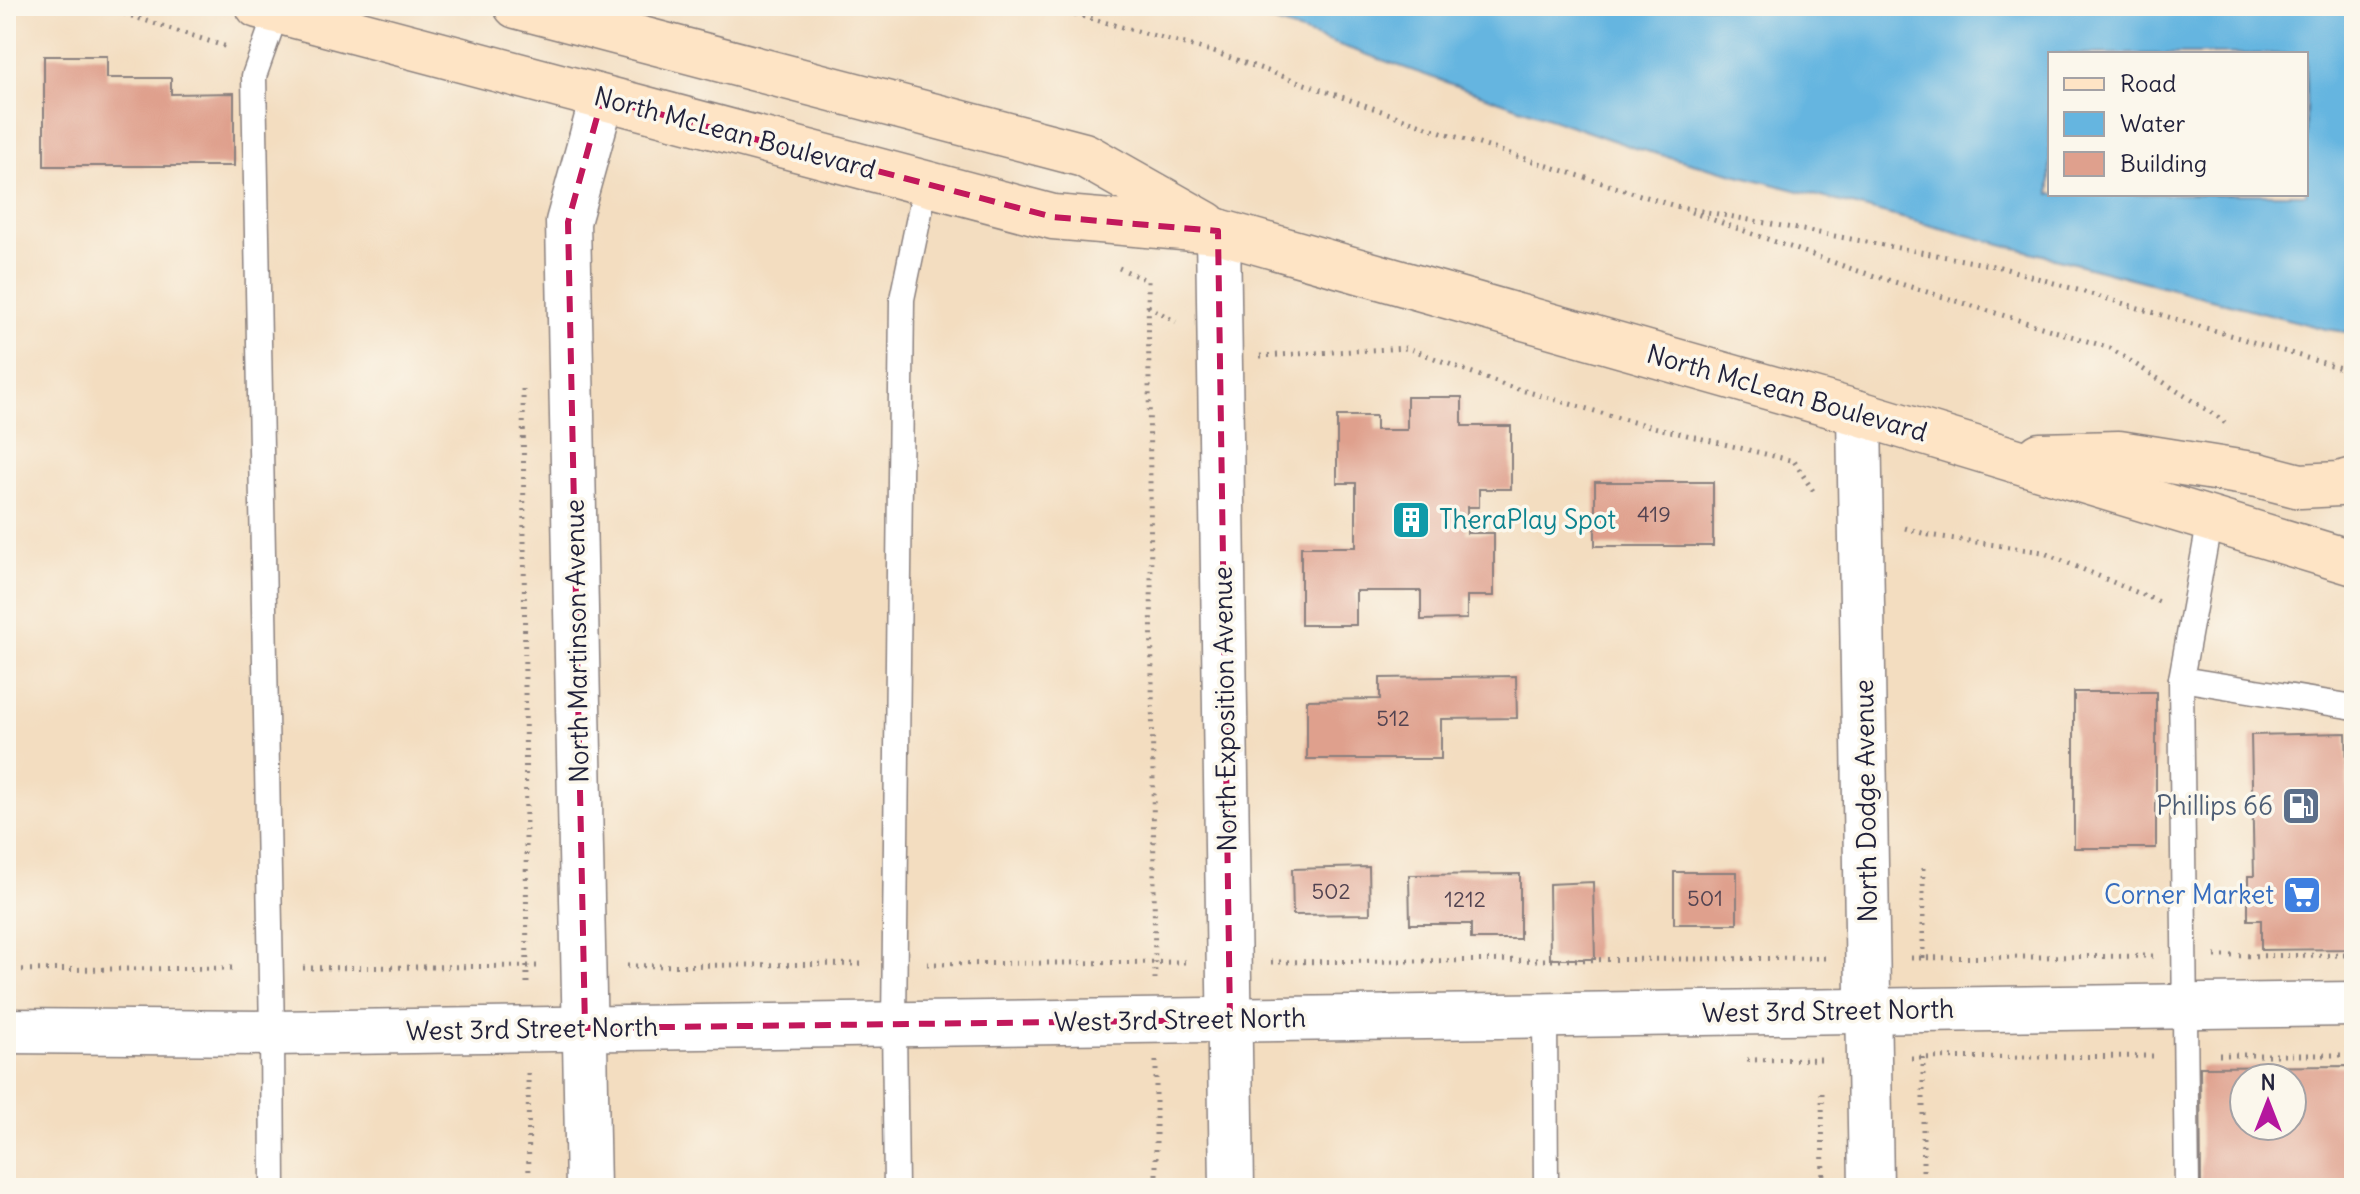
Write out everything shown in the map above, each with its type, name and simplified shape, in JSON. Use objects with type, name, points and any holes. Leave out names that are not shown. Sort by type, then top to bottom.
[{"type":"main road","name":"North McLean Boulevard","points":[[516,6],[1084,155],[1218,231]]},
{"type":"main road","name":"North McLean Boulevard","points":[[267,9],[1053,217],[1218,231],[1859,413],[2354,563]]},
{"type":"main road","points":[[2002,456],[2119,453],[2258,475],[2300,486],[2354,480]]},
{"type":"street","name":"North Martinson Avenue","points":[[588,1188],[568,222],[602,99]]},
{"type":"street","name":"North Exposition Avenue","points":[[1218,231],[1232,1188]]},
{"type":"street","name":"North Dodge Avenue","points":[[1859,413],[1871,1188]]},
{"type":"street","name":"West 3rd Street North","points":[[6,1031],[272,1033],[2354,1004]]},
{"type":"lane","points":[[267,9],[254,76],[273,1188]]},
{"type":"lane","points":[[896,1188],[894,1024],[902,299],[926,183]]},
{"type":"lane","points":[[2187,1188],[2181,679],[2210,519]]},
{"type":"lane","points":[[2181,679],[2354,707]]},
{"type":"lane","points":[[1545,1015],[1546,1188]]},
{"type":"path","points":[[1044,6],[1211,51],[1444,133],[1675,206],[1852,269],[2110,348],[2221,419],[2231,429]]},
{"type":"path","points":[[1675,206],[2000,267],[2354,372]]},
{"type":"path","points":[[1148,306],[1238,358],[1408,348],[1504,385],[1633,422],[1794,461],[1819,502],[1929,535],[2042,552],[2192,616]]},
{"type":"path","points":[[523,389],[529,1188]]},
{"type":"path","points":[[6,970],[2354,955]]},
{"type":"highlighted area","points":[[602,99],[1053,217],[1218,231],[1230,1020],[585,1028],[568,222]]},
{"type":"water","points":[[1227,6],[2354,6],[2354,333],[2325,329],[1635,148]]},
{"type":"building","points":[[44,56],[107,56],[107,78],[171,78],[171,94],[234,93],[234,166],[44,166]]},
{"type":"building","name":"TheraPlay Spot","points":[[1407,397],[1462,397],[1462,426],[1511,426],[1511,489],[1479,489],[1479,507],[1467,507],[1467,533],[1494,533],[1494,596],[1467,596],[1467,619],[1421,620],[1421,591],[1356,591],[1356,625],[1301,625],[1301,547],[1356,547],[1356,483],[1337,483],[1337,416],[1376,416],[1376,430],[1407,430]]},
{"type":"building","points":[[1595,482],[1713,482],[1713,546],[1595,546]]},
{"type":"building","points":[[1516,676],[1517,718],[1441,719],[1441,759],[1307,759],[1307,700],[1380,699],[1380,678]]},
{"type":"building","points":[[2074,692],[2156,692],[2156,848],[2074,848]]},
{"type":"building","points":[[2346,733],[2350,875],[2354,875],[2354,949],[2261,950],[2261,920],[2248,920],[2248,876],[2254,876],[2251,735]]},
{"type":"building","points":[[1369,867],[1370,914],[1293,915],[1292,869]]},
{"type":"building","points":[[1674,872],[1737,872],[1737,924],[1674,924]]},
{"type":"building","points":[[1520,874],[1520,939],[1471,939],[1471,924],[1410,924],[1409,875]]},
{"type":"building","points":[[1593,882],[1595,959],[1550,959],[1549,884]]},
{"type":"building","points":[[2308,1066],[2354,1066],[2354,1188],[2201,1188],[2200,1067],[2228,1067],[2228,1142],[2308,1142]]},
{"type":"place","name":"TheraPlay Spot","points":[[1411,520]]},
{"type":"place","name":"Phillips 66","points":[[2301,806]]},
{"type":"place","name":"Corner Market","points":[[2302,895]]}]
